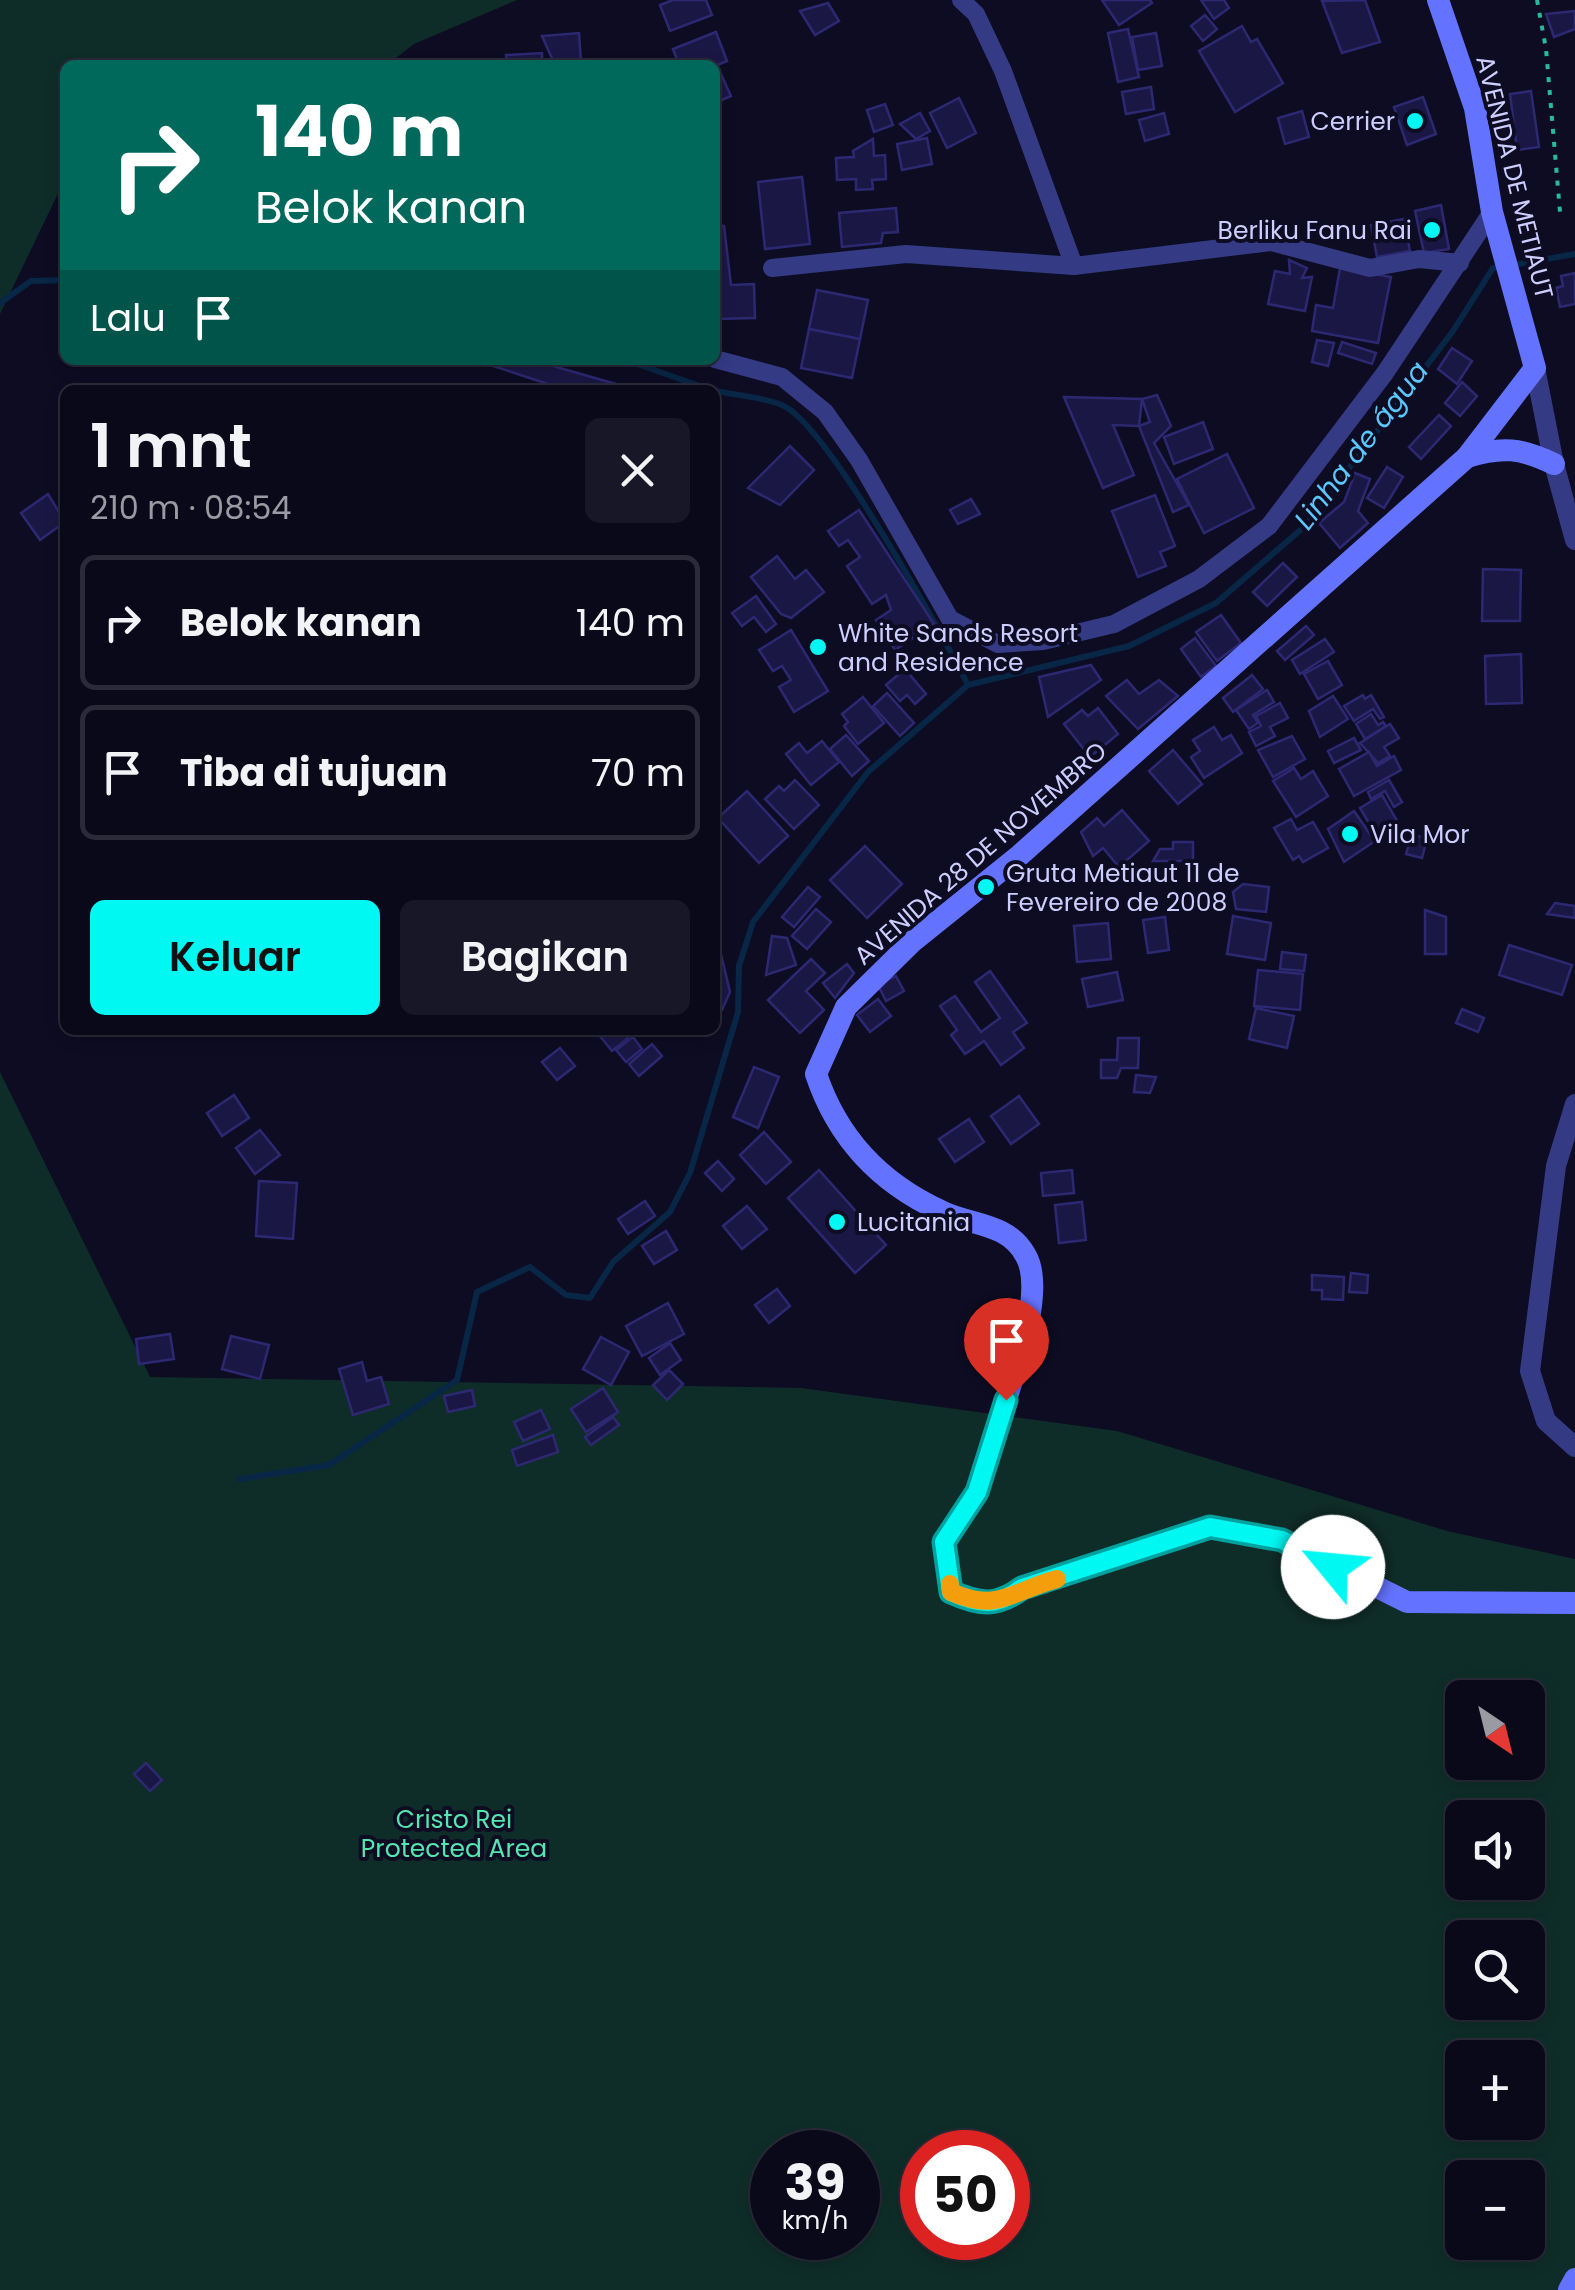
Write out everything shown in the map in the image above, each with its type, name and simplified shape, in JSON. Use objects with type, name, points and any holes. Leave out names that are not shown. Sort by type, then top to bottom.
[{"type":"main road","name":"AVENIDA DE METIAUT","points":[[1438,0],[1475,108],[1495,222],[1535,368]]},
{"type":"main road","name":"AVENIDA 28 DE NOVEMBRO","points":[[1535,368],[1467,457],[1035,842],[912,942],[846,1007],[816,1074],[826,1105],[851,1147],[879,1171],[941,1212],[1010,1234],[1028,1258],[1030,1314],[1026,1339],[977,1492],[944,1542],[951,1592],[976,1603],[1003,1602],[1022,1588],[1210,1527],[1282,1540],[1407,1602],[1575,1602]]},
{"type":"main road","points":[[1467,457],[1498,447],[1523,450],[1554,464]]},
{"type":"main road","points":[[1569,2290],[1575,2280]]},
{"type":"street","points":[[961,0],[976,14],[1003,70],[1044,192],[1074,266]]},
{"type":"street","points":[[720,360],[782,378],[825,412],[859,460],[950,619],[998,644],[1043,641],[1114,624],[1200,579],[1269,526],[1385,373],[1460,263],[1495,222]]},
{"type":"street","points":[[772,268],[906,254],[1074,266],[1272,242],[1370,268],[1419,259],[1460,263]]},
{"type":"street","points":[[1535,368],[1554,464],[1575,540]]},
{"type":"street","points":[[1575,1104],[1556,1166],[1530,1371],[1546,1421],[1575,1447]]},
{"type":"path","points":[[1536,0],[1546,49],[1560,212]]},
{"type":"green space","points":[[0,0],[517,0],[414,44],[393,60],[60,60],[60,189],[0,314]]},
{"type":"green space","name":"Cristo Rei Protected Area","points":[[0,1072],[150,1377],[801,1388],[1117,1431],[1447,1531],[1575,1559],[1575,2290],[0,2290]]},
{"type":"building","points":[[673,0],[706,0],[712,15],[670,31],[660,5]]},
{"type":"building","points":[[1102,0],[1150,0],[1152,3],[1119,25]]},
{"type":"building","points":[[1201,0],[1224,0],[1229,8],[1214,19]]},
{"type":"building","points":[[1365,0],[1380,42],[1342,53],[1322,1]]},
{"type":"building","points":[[828,3],[839,21],[815,35],[800,11]]},
{"type":"building","points":[[1575,11],[1575,29],[1554,37],[1546,14]]},
{"type":"building","points":[[1205,15],[1217,29],[1203,41],[1191,26]]},
{"type":"building","points":[[1242,26],[1251,42],[1257,39],[1283,83],[1235,112],[1199,51]]},
{"type":"building","points":[[1128,29],[1139,77],[1118,82],[1108,33]]},
{"type":"building","points":[[716,32],[727,61],[720,64],[720,60],[677,60],[673,49]]},
{"type":"building","points":[[579,33],[581,60],[553,60],[542,36]]},
{"type":"building","points":[[1156,33],[1162,66],[1138,70],[1132,37]]},
{"type":"building","points":[[542,53],[542,60],[506,60],[506,55]]},
{"type":"building","points":[[720,74],[731,96],[720,101]]},
{"type":"building","points":[[1151,87],[1154,109],[1126,114],[1122,92]]},
{"type":"building","points":[[1531,91],[1539,147],[1517,150],[1510,94]]},
{"type":"building","name":"Cerrier","points":[[1423,97],[1436,134],[1407,145],[1394,107]]},
{"type":"building","points":[[959,98],[976,133],[947,148],[930,113]]},
{"type":"building","points":[[885,104],[893,125],[874,132],[867,110]]},
{"type":"building","points":[[1302,111],[1309,137],[1285,144],[1278,118]]},
{"type":"building","points":[[920,113],[930,131],[916,139],[900,124]]},
{"type":"building","points":[[1164,113],[1169,134],[1145,141],[1139,120]]},
{"type":"building","points":[[927,138],[932,164],[902,170],[897,144]]},
{"type":"building","points":[[873,139],[874,156],[885,155],[886,179],[872,180],[873,189],[856,190],[856,179],[837,180],[836,158],[854,157],[853,151]]},
{"type":"building","points":[[802,177],[810,244],[765,249],[758,182]]},
{"type":"building","name":"Berliku Fanu Rai","points":[[1441,205],[1449,249],[1424,253],[1415,211]]},
{"type":"building","points":[[896,208],[898,232],[883,233],[881,243],[842,247],[839,213]]},
{"type":"building","points":[[1404,219],[1410,251],[1377,257],[1371,225]]},
{"type":"building","points":[[720,226],[724,226],[731,285],[754,284],[755,318],[720,319]]},
{"type":"building","points":[[1289,260],[1307,268],[1302,278],[1312,277],[1305,311],[1268,304],[1275,271],[1290,274]]},
{"type":"building","points":[[1340,268],[1391,277],[1378,343],[1312,331],[1316,305],[1333,308]]},
{"type":"building","points":[[1575,273],[1575,304],[1560,307],[1556,288],[1563,286],[1561,276]]},
{"type":"building","points":[[817,290],[868,300],[860,339],[809,329]]},
{"type":"building","points":[[809,329],[860,339],[852,378],[801,368]]},
{"type":"building","points":[[1317,340],[1334,343],[1328,366],[1312,362]]},
{"type":"building","points":[[1342,342],[1376,353],[1372,364],[1338,353]]},
{"type":"building","points":[[1452,348],[1472,361],[1457,384],[1438,369]]},
{"type":"building","points":[[490,365],[550,365],[620,385],[551,385]]},
{"type":"building","points":[[1462,382],[1477,396],[1460,416],[1445,403]]},
{"type":"building","points":[[1157,395],[1171,426],[1154,443],[1189,505],[1173,512],[1139,426],[1150,422],[1142,399]]},
{"type":"building","points":[[1064,397],[1142,399],[1139,426],[1113,425],[1134,475],[1103,488]]},
{"type":"building","points":[[1439,415],[1451,426],[1421,459],[1409,447]]},
{"type":"building","points":[[1203,422],[1213,449],[1174,464],[1164,437]]},
{"type":"building","points":[[790,446],[814,470],[780,505],[748,488]]},
{"type":"building","points":[[1227,454],[1254,508],[1204,533],[1177,479]]},
{"type":"building","points":[[1387,467],[1403,477],[1384,508],[1367,498]]},
{"type":"building","points":[[1355,473],[1370,479],[1358,511],[1368,523],[1340,548],[1319,523],[1344,502]]},
{"type":"building","points":[[48,494],[60,514],[60,526],[40,540],[21,513]]},
{"type":"building","points":[[1155,495],[1175,546],[1160,552],[1166,566],[1138,577],[1112,511]]},
{"type":"building","points":[[971,499],[980,514],[958,524],[950,510]]},
{"type":"building","points":[[859,510],[934,624],[895,650],[876,620],[891,610],[886,595],[872,604],[847,566],[860,557],[848,540],[839,546],[828,531]]},
{"type":"building","points":[[777,556],[795,579],[806,570],[824,592],[791,618],[781,614],[751,577]]},
{"type":"building","points":[[1283,563],[1297,577],[1267,606],[1253,592]]},
{"type":"building","points":[[1483,569],[1521,570],[1520,621],[1482,621]]},
{"type":"building","points":[[756,596],[776,624],[766,632],[754,617],[742,626],[732,613]]},
{"type":"building","points":[[1221,615],[1241,643],[1217,661],[1196,632]]},
{"type":"building","points":[[1306,626],[1314,635],[1285,660],[1277,651]]},
{"type":"building","points":[[791,630],[828,691],[794,712],[779,687],[791,680],[782,666],[773,671],[759,650]]},
{"type":"building","points":[[1195,638],[1216,666],[1201,677],[1181,649]]},
{"type":"building","points":[[1325,639],[1334,652],[1300,674],[1292,660]]},
{"type":"building","points":[[1521,654],[1522,703],[1486,704],[1485,656]]},
{"type":"building","points":[[1328,661],[1342,685],[1318,699],[1304,674]]},
{"type":"building","points":[[1091,665],[1101,680],[1048,717],[1039,677]]},
{"type":"building","points":[[905,669],[926,694],[915,704],[907,695],[900,701],[886,685]]},
{"type":"building","points":[[1252,675],[1263,689],[1233,712],[1223,698]]},
{"type":"building","points":[[1127,680],[1139,694],[1159,680],[1178,696],[1138,729],[1106,696]]},
{"type":"building","points":[[1267,690],[1274,702],[1253,715],[1258,723],[1249,729],[1236,710]]},
{"type":"building","points":[[887,693],[914,723],[900,736],[873,706]]},
{"type":"building","points":[[1363,695],[1365,699],[1371,695],[1384,717],[1380,719],[1373,709],[1354,721],[1344,706]]},
{"type":"building","points":[[1333,696],[1348,719],[1320,737],[1309,711]]},
{"type":"building","points":[[863,697],[884,723],[858,744],[844,726],[848,722],[842,714]]},
{"type":"building","points":[[1280,703],[1288,718],[1270,727],[1275,736],[1256,746],[1249,732],[1261,726],[1256,716]]},
{"type":"building","points":[[1098,708],[1118,734],[1090,757],[1064,724],[1082,710],[1088,716]]},
{"type":"building","points":[[1371,714],[1378,725],[1383,722],[1386,726],[1365,739],[1356,724]]},
{"type":"building","points":[[1390,724],[1399,738],[1384,747],[1390,756],[1378,763],[1360,743]]},
{"type":"building","points":[[1214,727],[1222,740],[1231,735],[1242,753],[1204,778],[1191,757],[1200,751],[1193,740]]},
{"type":"building","points":[[846,735],[869,761],[852,776],[830,749]]},
{"type":"building","points":[[1292,736],[1305,759],[1273,777],[1258,750]]},
{"type":"building","points":[[1354,738],[1361,750],[1334,763],[1328,751]]},
{"type":"building","points":[[822,741],[839,762],[811,785],[786,754],[799,743],[807,753]]},
{"type":"building","points":[[1173,750],[1202,784],[1178,804],[1149,771]]},
{"type":"building","points":[[1369,752],[1377,766],[1394,756],[1401,770],[1354,796],[1339,769]]},
{"type":"building","points":[[1294,768],[1301,779],[1313,771],[1328,796],[1296,817],[1273,781]]},
{"type":"building","points":[[795,780],[819,805],[794,829],[765,799],[779,786],[784,791]]},
{"type":"building","points":[[1389,780],[1402,802],[1394,807],[1385,791],[1371,799],[1368,792]]},
{"type":"building","points":[[747,791],[788,836],[759,863],[720,816]]},
{"type":"building","points":[[1382,795],[1399,824],[1377,837],[1360,808]]},
{"type":"building","points":[[1122,810],[1149,841],[1119,867],[1103,848],[1093,856],[1081,832],[1097,818],[1104,826]]},
{"type":"building","name":"Vila Mor","points":[[1354,811],[1375,841],[1344,862],[1328,829]]},
{"type":"building","points":[[1291,819],[1297,830],[1313,822],[1328,848],[1303,862],[1299,856],[1293,860],[1274,828]]},
{"type":"building","points":[[1412,834],[1427,839],[1422,858],[1406,854]]},
{"type":"building","points":[[1173,842],[1193,842],[1193,861],[1153,861],[1160,849],[1173,849]]},
{"type":"building","points":[[865,846],[902,884],[867,918],[830,880]]},
{"type":"building","points":[[1243,884],[1269,887],[1266,912],[1236,909],[1233,892]]},
{"type":"building","points":[[808,887],[820,897],[794,927],[782,917]]},
{"type":"building","points":[[1555,903],[1575,906],[1575,918],[1547,914]]},
{"type":"building","points":[[816,909],[831,922],[807,949],[792,936]]},
{"type":"building","points":[[1425,910],[1446,917],[1446,954],[1425,954]]},
{"type":"building","points":[[1233,916],[1271,923],[1265,960],[1227,954]]},
{"type":"building","points":[[1165,917],[1169,950],[1148,953],[1143,920]]},
{"type":"building","points":[[1108,923],[1111,959],[1077,962],[1074,926]]},
{"type":"building","points":[[772,936],[787,938],[796,965],[766,975]]},
{"type":"building","points":[[1509,945],[1572,965],[1562,995],[1499,975]]},
{"type":"building","points":[[720,950],[730,992],[720,1010]]},
{"type":"building","points":[[1282,952],[1306,955],[1304,971],[1280,969]]},
{"type":"building","points":[[811,959],[825,973],[806,991],[824,1010],[800,1033],[768,1000]]},
{"type":"building","points":[[847,964],[854,973],[835,998],[823,983]]},
{"type":"building","points":[[1258,970],[1303,974],[1300,1010],[1254,1006]]},
{"type":"building","points":[[990,971],[1027,1023],[1013,1032],[1024,1048],[1001,1065],[984,1041],[965,1054],[951,1035],[957,1030],[940,1006],[955,996],[981,1032],[1000,1018],[975,982]]},
{"type":"building","points":[[1117,972],[1123,1000],[1088,1007],[1082,979]]},
{"type":"building","points":[[896,976],[904,991],[886,1001],[878,985]]},
{"type":"building","points":[[878,999],[891,1016],[870,1032],[857,1015]]},
{"type":"building","points":[[1256,1008],[1294,1016],[1287,1048],[1249,1039]]},
{"type":"building","points":[[1462,1009],[1484,1018],[1478,1032],[1456,1023]]},
{"type":"building","points":[[599,1035],[625,1035],[628,1038],[612,1051]]},
{"type":"building","points":[[633,1037],[642,1049],[626,1062],[616,1050]]},
{"type":"building","points":[[1118,1038],[1139,1038],[1138,1068],[1121,1068],[1117,1078],[1101,1078],[1101,1060],[1117,1060]]},
{"type":"building","points":[[652,1044],[662,1056],[639,1076],[629,1064]]},
{"type":"building","points":[[560,1048],[575,1066],[557,1080],[542,1062]]},
{"type":"building","points":[[754,1067],[779,1077],[758,1128],[733,1117]]},
{"type":"building","points":[[1136,1075],[1156,1077],[1150,1093],[1134,1092]]},
{"type":"building","points":[[234,1095],[249,1118],[222,1136],[207,1113]]},
{"type":"building","points":[[1019,1096],[1039,1124],[1011,1144],[991,1116]]},
{"type":"building","points":[[969,1119],[984,1142],[955,1162],[939,1139]]},
{"type":"building","points":[[260,1130],[280,1155],[255,1174],[236,1148]]},
{"type":"building","points":[[764,1132],[791,1162],[766,1184],[740,1155]]},
{"type":"building","points":[[718,1161],[734,1179],[722,1191],[705,1173]]},
{"type":"building","name":"Lucitania","points":[[819,1170],[886,1245],[855,1273],[788,1198]]},
{"type":"building","points":[[1072,1170],[1074,1193],[1043,1196],[1041,1173]]},
{"type":"building","points":[[259,1181],[297,1183],[293,1239],[256,1236]]},
{"type":"building","points":[[645,1201],[655,1216],[628,1234],[618,1219]]},
{"type":"building","points":[[1082,1202],[1086,1240],[1059,1243],[1055,1205]]},
{"type":"building","points":[[747,1206],[767,1229],[742,1249],[723,1226]]},
{"type":"building","points":[[666,1231],[677,1250],[654,1264],[642,1246]]},
{"type":"building","points":[[1351,1273],[1368,1275],[1367,1293],[1349,1292]]},
{"type":"building","points":[[1312,1275],[1344,1277],[1343,1300],[1322,1299],[1322,1290],[1312,1290]]},
{"type":"building","points":[[777,1289],[790,1306],[769,1323],[755,1305]]},
{"type":"building","points":[[668,1303],[684,1334],[642,1356],[626,1326]]},
{"type":"building","points":[[170,1334],[174,1359],[139,1364],[136,1339]]},
{"type":"building","points":[[231,1336],[269,1345],[260,1379],[222,1369]]},
{"type":"building","points":[[601,1337],[629,1352],[611,1385],[583,1369]]},
{"type":"building","points":[[670,1343],[681,1360],[660,1375],[649,1358]]},
{"type":"building","points":[[362,1362],[367,1381],[381,1377],[389,1404],[353,1415],[339,1369]]},
{"type":"building","points":[[669,1370],[683,1384],[667,1400],[653,1385]]},
{"type":"building","points":[[603,1388],[618,1412],[586,1432],[571,1409]]},
{"type":"building","points":[[472,1390],[475,1406],[448,1412],[444,1396]]},
{"type":"building","points":[[541,1410],[550,1429],[523,1441],[514,1422]]},
{"type":"building","points":[[613,1417],[619,1425],[591,1445],[585,1437]]},
{"type":"building","points":[[553,1435],[558,1452],[517,1466],[512,1450]]},
{"type":"building","points":[[146,1763],[162,1780],[150,1791],[134,1774]]},
{"type":"waterway","name":"Linha de água","points":[[1513,265],[1575,254]]},
{"type":"waterway","name":"Linha de água","points":[[240,1479],[329,1465],[457,1380],[477,1292],[530,1267],[566,1295],[590,1298],[613,1262],[670,1212],[690,1173],[738,1012],[739,966],[753,922],[868,772],[968,685],[1129,646],[1216,603],[1305,526],[1453,331],[1493,268],[1501,267]]},
{"type":"waterway","points":[[0,303],[31,281],[60,280]]},
{"type":"waterway","points":[[640,365],[697,385]]},
{"type":"waterway","points":[[720,392],[774,402],[802,420],[854,488],[968,685]]},
{"type":"slow traffic","points":[[950,1584],[951,1592],[976,1603],[1003,1602],[1022,1588],[1057,1579]]},
{"type":"place","name":"Cerrier","points":[[1415,121]]},
{"type":"place","name":"Berliku Fanu Rai","points":[[1432,230]]},
{"type":"place","name":"White Sands Resort and Residence","points":[[818,647]]},
{"type":"place","name":"Vila Mor","points":[[1350,834]]},
{"type":"place","name":"Gruta Metiaut 11 de Fevereiro de 2008","points":[[986,887]]},
{"type":"place","name":"Lucitania","points":[[837,1222]]},
{"type":"route","points":[[1006,1400],[977,1492],[944,1542],[951,1592],[976,1603],[1003,1602],[1022,1588],[1210,1527],[1282,1540],[1333,1567]]}]
